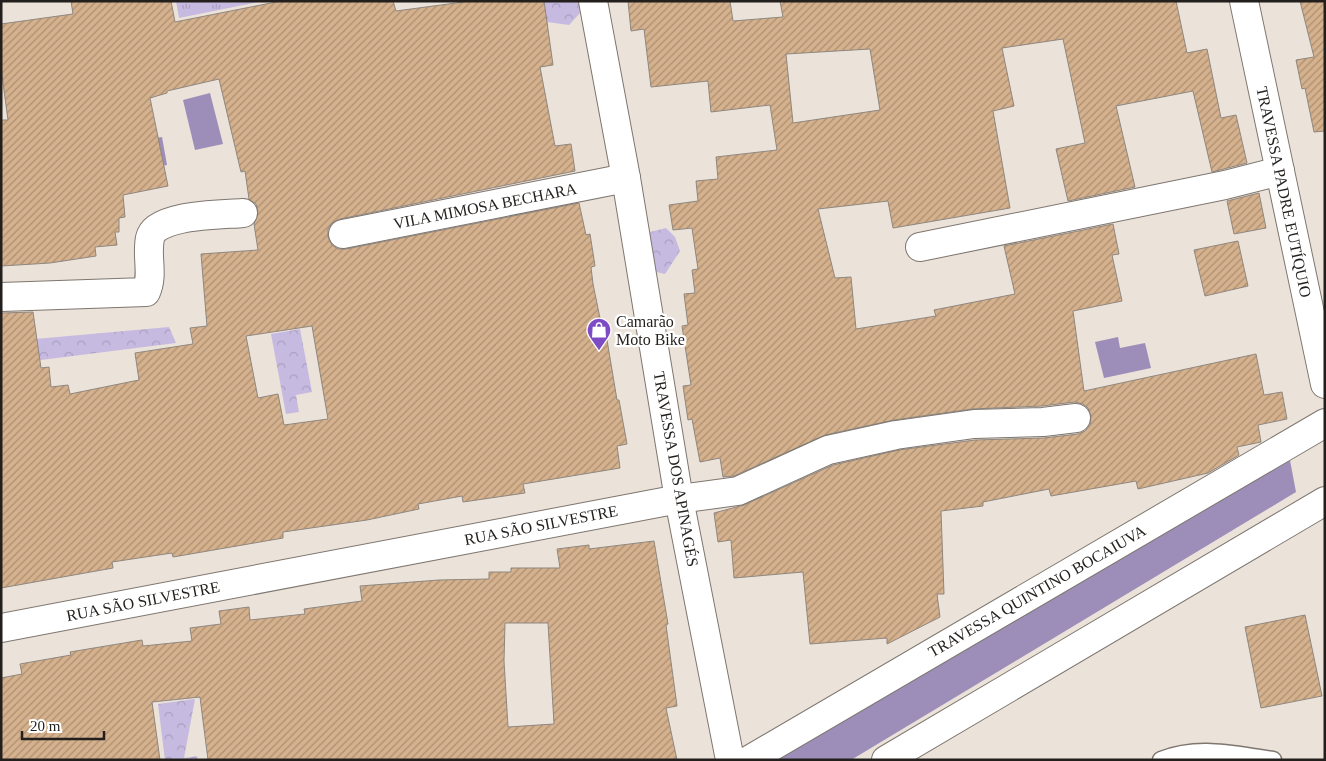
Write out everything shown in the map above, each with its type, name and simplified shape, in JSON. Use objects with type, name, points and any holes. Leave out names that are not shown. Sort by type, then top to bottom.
[{"type":"street","name":"TRAVESSA DOS APINAGÉS","points":[[592,1],[626,178],[680,499],[730,760]]},
{"type":"street","name":"TRAVESSA PADRE EUTÍQUIO","points":[[1244,1],[1325,384]]},
{"type":"street","points":[[920,246],[1225,184],[1280,171]]},
{"type":"street","name":"VILA MIMOSA BECHARA","points":[[343,234],[626,178]]},
{"type":"street","points":[[1,297],[146,292],[150,281],[150,237],[156,228],[168,220],[243,213]]},
{"type":"street","name":"RUA SÃO SILVESTRE","points":[[1,628],[680,499],[738,491],[828,450],[896,436],[974,424],[1043,422],[1076,418]]},
{"type":"street","name":"TRAVESSA QUINTINO BOCAIUVA","points":[[749,760],[1325,423]]},
{"type":"street","points":[[886,760],[1325,501]]},
{"type":"lane","points":[[1161,760],[1175,754],[1218,751],[1273,760]]},
{"type":"green space","points":[[176,1],[263,1],[179,18]]},
{"type":"green space","points":[[544,1],[578,1],[580,13],[569,25],[547,22]]},
{"type":"green space","points":[[666,228],[675,237],[680,251],[665,274],[648,270],[646,233]]},
{"type":"green space","points":[[169,327],[176,343],[1,365],[13,341]]},
{"type":"green space","points":[[300,329],[312,392],[296,395],[299,412],[286,414],[271,334]]},
{"type":"green space","points":[[195,699],[184,758],[197,756],[198,760],[165,760],[158,704]]},
{"type":"shaded area","points":[[210,93],[223,144],[195,150],[183,100]]},
{"type":"shaded area","points":[[162,137],[167,165],[149,168],[144,140]]},
{"type":"shaded area","points":[[1118,337],[1120,348],[1145,343],[1151,368],[1104,378],[1095,342]]},
{"type":"shaded area","points":[[1289,455],[1296,492],[851,760],[772,760]]},
{"type":"building","points":[[71,1],[171,1],[175,22],[281,1],[393,1],[396,11],[471,1],[544,1],[553,65],[540,67],[555,146],[571,144],[575,171],[340,219],[332,223],[328,229],[328,237],[332,245],[338,249],[346,249],[579,203],[586,235],[590,234],[595,266],[591,267],[593,284],[602,328],[605,328],[617,400],[619,400],[627,444],[617,446],[620,468],[523,484],[525,493],[463,502],[462,496],[418,504],[419,509],[367,520],[283,532],[283,538],[173,557],[172,553],[112,562],[113,568],[1,588],[1,313],[33,312],[41,368],[49,367],[51,387],[68,385],[70,394],[139,380],[135,353],[193,344],[190,328],[207,326],[201,254],[258,250],[254,224],[258,211],[256,204],[249,199],[245,171],[241,172],[219,79],[167,91],[167,93],[150,98],[168,186],[123,195],[125,217],[119,218],[119,232],[115,232],[117,245],[95,247],[96,256],[50,263],[1,266],[1,120],[8,120],[1,68],[1,24],[73,14]],"holes":[[[312,326],[328,419],[284,425],[278,394],[258,398],[246,336]]]},
{"type":"building","points":[[628,1],[730,1],[733,21],[783,17],[780,1],[1176,1],[1187,53],[1207,49],[1221,118],[1236,115],[1247,163],[1212,172],[1193,91],[1116,106],[1135,187],[1068,201],[1056,149],[1085,143],[1063,39],[1002,48],[1014,106],[993,111],[1010,208],[893,228],[888,201],[818,209],[835,278],[851,277],[856,329],[936,316],[934,310],[1015,294],[1004,246],[1113,224],[1119,254],[1112,255],[1122,301],[1073,311],[1084,391],[1256,354],[1264,395],[1282,392],[1287,419],[1258,425],[1261,442],[1237,447],[1239,455],[1208,473],[1138,489],[1136,481],[1051,496],[1049,489],[983,502],[983,506],[941,511],[944,594],[937,594],[940,617],[887,644],[887,638],[810,644],[803,572],[734,578],[731,540],[718,542],[714,513],[744,505],[833,465],[899,450],[975,440],[1044,438],[1078,434],[1085,431],[1090,425],[1091,416],[1088,408],[1083,404],[1075,402],[1042,406],[972,409],[894,420],[825,435],[734,476],[723,477],[720,458],[700,462],[692,419],[688,420],[683,386],[691,385],[682,326],[688,325],[684,294],[695,293],[692,270],[698,269],[692,228],[673,230],[669,205],[698,201],[696,181],[718,179],[716,157],[777,150],[770,105],[711,112],[708,81],[651,87],[644,29],[631,31]],"holes":[[[870,49],[880,110],[793,123],[786,54]]]},
{"type":"building","points":[[1300,1],[1325,1],[1325,131],[1314,132],[1305,88],[1302,89],[1296,60],[1314,57]]},
{"type":"building","points":[[1259,193],[1266,228],[1234,234],[1227,201]]},
{"type":"building","points":[[1238,241],[1248,286],[1205,296],[1194,250]]},
{"type":"building","points":[[654,541],[668,624],[666,625],[677,706],[666,708],[677,760],[208,760],[200,697],[152,702],[160,760],[1,760],[1,678],[22,674],[20,664],[71,655],[70,652],[142,640],[143,646],[192,641],[190,628],[221,624],[219,611],[249,607],[250,620],[305,614],[304,609],[362,601],[360,586],[439,580],[489,579],[489,572],[511,572],[511,568],[560,568],[557,549],[589,545],[589,549]],"holes":[[[505,623],[548,623],[554,724],[508,727],[504,661]]]},
{"type":"building","points":[[1305,615],[1322,696],[1261,708],[1245,627]]},
{"type":"place","name":"Camarão Moto Bike","points":[[599,351]]}]
